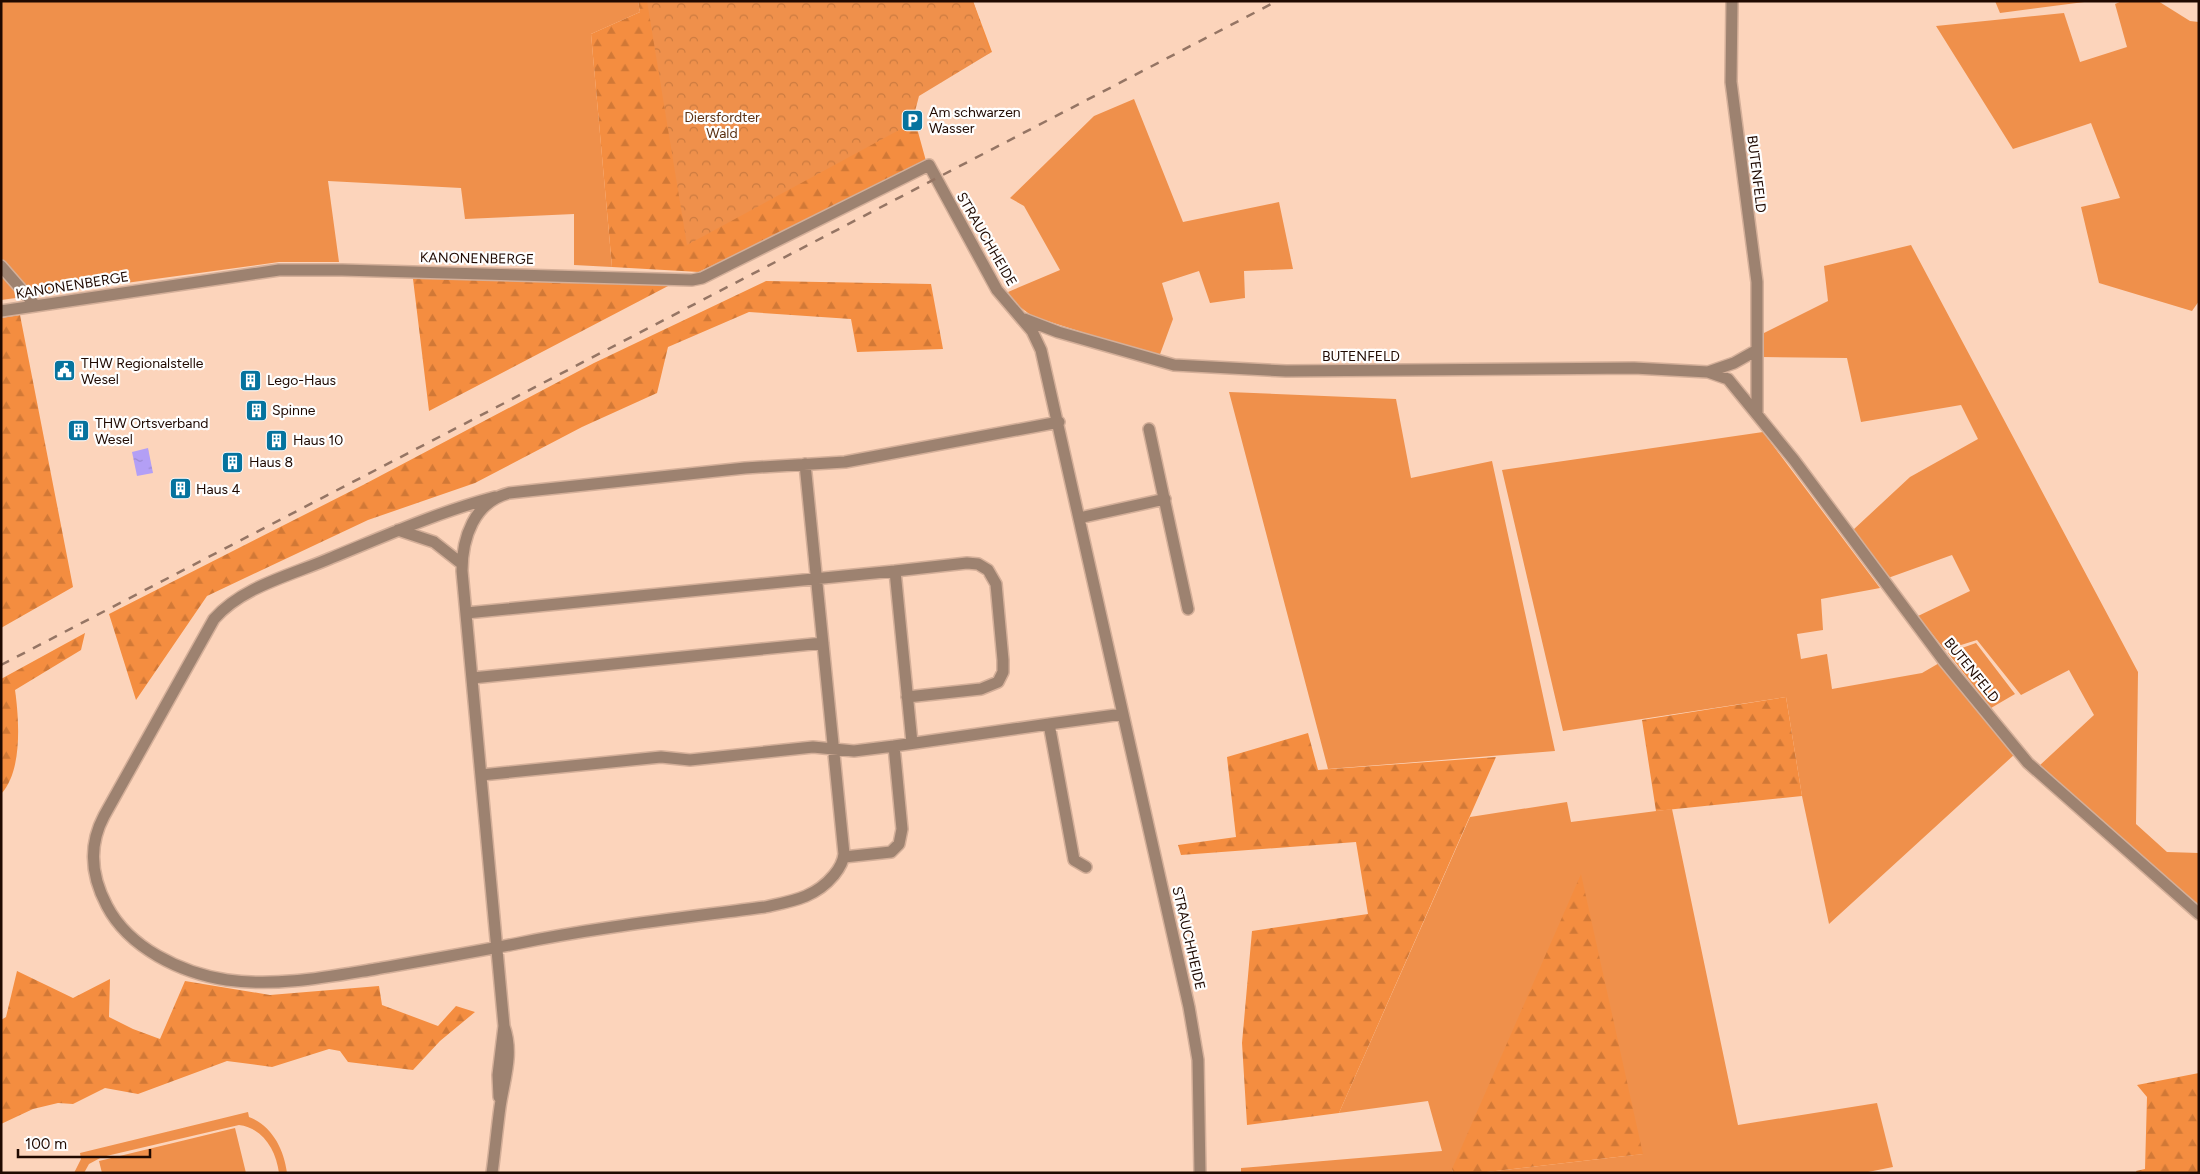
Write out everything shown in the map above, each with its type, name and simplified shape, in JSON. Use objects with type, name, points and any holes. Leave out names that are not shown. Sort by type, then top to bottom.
[{"type":"street","name":"BUTENFELD","points":[[1732,1],[1731,82],[1757,282],[1757,414]]},
{"type":"street","name":"KANONENBERGE","points":[[1,311],[279,270],[351,270],[692,280],[702,278],[929,165]]},
{"type":"street","name":"STRAUCHHEIDE","points":[[929,165],[997,290],[1022,318],[1041,350],[1059,422],[1186,992],[1198,1060],[1200,1173]]},
{"type":"street","points":[[1,266],[35,305]]},
{"type":"street","name":"BUTENFELD","points":[[1022,318],[1058,332],[1174,365],[1286,371],[1634,368],[1708,372],[1728,379],[1757,414],[1944,661],[2028,763],[2199,914]]},
{"type":"street","points":[[1041,350],[1049,336],[1058,332]]},
{"type":"street","name":"BUTENFELD","points":[[1708,372],[1734,363],[1757,350]]},
{"type":"street","points":[[805,464],[844,857],[838,870],[823,887],[810,896],[796,901],[302,980],[263,982],[221,979],[202,975],[178,965],[137,942],[113,917],[95,877],[92,854],[98,828],[214,619],[225,608],[246,594],[398,530],[464,505],[509,493],[805,464],[845,462],[1059,422]]},
{"type":"street","points":[[1149,429],[1188,609]]},
{"type":"street","points":[[492,1173],[500,1104],[509,1055],[509,1040],[504,1026],[462,564],[464,546],[471,526],[482,508],[495,497]]},
{"type":"street","points":[[1079,518],[1165,500]]},
{"type":"street","points":[[398,530],[434,542],[462,564]]},
{"type":"street","points":[[466,613],[967,563],[984,567],[991,574],[996,584],[1003,672],[992,686],[981,690],[908,697]]},
{"type":"street","points":[[895,570],[912,743]]},
{"type":"street","points":[[472,678],[823,643]]},
{"type":"street","points":[[481,775],[662,757],[690,760],[813,747],[854,751],[1123,714]]},
{"type":"street","points":[[1049,724],[1074,860],[1086,867]]},
{"type":"street","points":[[844,857],[890,852],[899,844],[902,829],[894,746]]},
{"type":"green space","points":[[1,1],[638,1],[640,12],[591,34],[612,267],[574,265],[574,214],[465,219],[461,188],[328,181],[339,262],[279,262],[1,300]]},
{"type":"green space","name":"Diersfordter Wald","points":[[638,1],[973,1],[992,52],[907,92],[926,161],[699,272],[612,267],[591,34],[640,12]]},
{"type":"green space","name":"Diersfordter Wald","points":[[647,1],[973,1],[990,53],[919,96],[912,123],[687,245]]},
{"type":"green space","points":[[1995,1],[2092,1],[2000,13]]},
{"type":"green space","points":[[2122,1],[2158,1],[2190,21],[2199,22],[2199,301],[2192,311],[2099,283],[2081,207],[2120,198],[2091,123],[2013,149],[1936,26],[2064,13],[2080,62],[2127,47],[2115,4]]},
{"type":"green space","points":[[1134,99],[1183,222],[1279,202],[1293,269],[1244,271],[1245,298],[1210,303],[1199,271],[1162,283],[1173,319],[1159,357],[1032,316],[1016,304],[1008,292],[1060,270],[1024,206],[1010,198],[1094,116]]},
{"type":"green space","points":[[1911,245],[2138,672],[2136,824],[2167,852],[2199,853],[2199,905],[2059,786],[2039,766],[2094,715],[2069,670],[2021,695],[1977,640],[1945,650],[1918,616],[1970,591],[1952,555],[1888,578],[1853,530],[1910,477],[1978,439],[1961,405],[1861,422],[1847,358],[1762,357],[1764,333],[1828,301],[1824,266]]},
{"type":"green space","points":[[413,279],[629,280],[670,285],[429,411]]},
{"type":"green space","points":[[766,281],[931,284],[943,349],[857,352],[851,319],[749,312],[668,347],[657,393],[582,427],[475,483],[368,520],[207,596],[136,700],[109,614],[363,485],[594,363]]},
{"type":"green space","points":[[20,315],[73,587],[1,628],[1,318]]},
{"type":"green space","points":[[1229,392],[1396,399],[1411,478],[1492,461],[1555,751],[1328,769]]},
{"type":"green space","points":[[1763,432],[1880,588],[1821,599],[1823,630],[1797,634],[1801,659],[1827,654],[1832,689],[1922,673],[1941,662],[2015,754],[1829,924],[1802,796],[1786,697],[1563,731],[1502,470]]},
{"type":"green space","points":[[85,633],[81,650],[15,690],[18,715],[18,744],[13,772],[1,794],[1,679]]},
{"type":"green space","points":[[1976,643],[2015,694],[1991,708],[1948,653]]},
{"type":"green space","points":[[1786,697],[1802,796],[1656,811],[1642,720]]},
{"type":"green space","points":[[1308,733],[1318,770],[1496,757],[1339,1113],[1247,1125],[1242,1043],[1252,931],[1368,914],[1356,842],[1181,855],[1178,845],[1236,837],[1227,757]]},
{"type":"green space","points":[[1567,802],[1571,822],[1672,809],[1738,1125],[1877,1103],[1893,1167],[1863,1173],[1478,1173],[1643,1154],[1452,1169],[1453,1173],[1241,1173],[1241,1168],[1442,1151],[1428,1101],[1339,1113],[1470,817]]},
{"type":"green space","points":[[1581,874],[1643,1154],[1478,1173],[1453,1173],[1452,1169]]},
{"type":"green space","points":[[17,971],[73,998],[110,979],[109,1017],[133,1029],[160,1039],[185,981],[270,995],[379,986],[382,1005],[438,1026],[456,1006],[475,1012],[440,1041],[413,1070],[348,1062],[340,1051],[329,1049],[272,1067],[227,1061],[138,1094],[105,1088],[73,1104],[58,1103],[33,1109],[1,1124],[1,1020],[6,1017]]},
{"type":"green space","points":[[2199,1073],[2199,1173],[2137,1173],[2136,1171],[2145,1169],[2147,1097],[2137,1085]]},
{"type":"green space","points":[[248,1112],[249,1117],[264,1126],[276,1139],[283,1155],[287,1173],[279,1173],[275,1156],[261,1135],[239,1125],[102,1157],[89,1164],[84,1173],[74,1173],[81,1159],[80,1153]]},
{"type":"green space","points":[[235,1128],[246,1173],[102,1173],[99,1161]]},
{"type":"water","points":[[148,448],[153,473],[137,476],[132,452]]},
{"type":"railway","points":[[1,665],[1277,1]]},
{"type":"place","name":"Am schwarzen Wasser","points":[[913,120]]},
{"type":"place","name":"THW Regionalstelle Wesel","points":[[65,371]]},
{"type":"place","name":"Lego-Haus","points":[[251,380]]},
{"type":"place","name":"Spinne","points":[[256,410]]},
{"type":"place","name":"THW Ortsverband Wesel","points":[[79,431]]},
{"type":"place","name":"Haus 10","points":[[277,440]]},
{"type":"place","name":"Haus 8","points":[[233,462]]},
{"type":"place","name":"Haus 4","points":[[180,489]]}]
